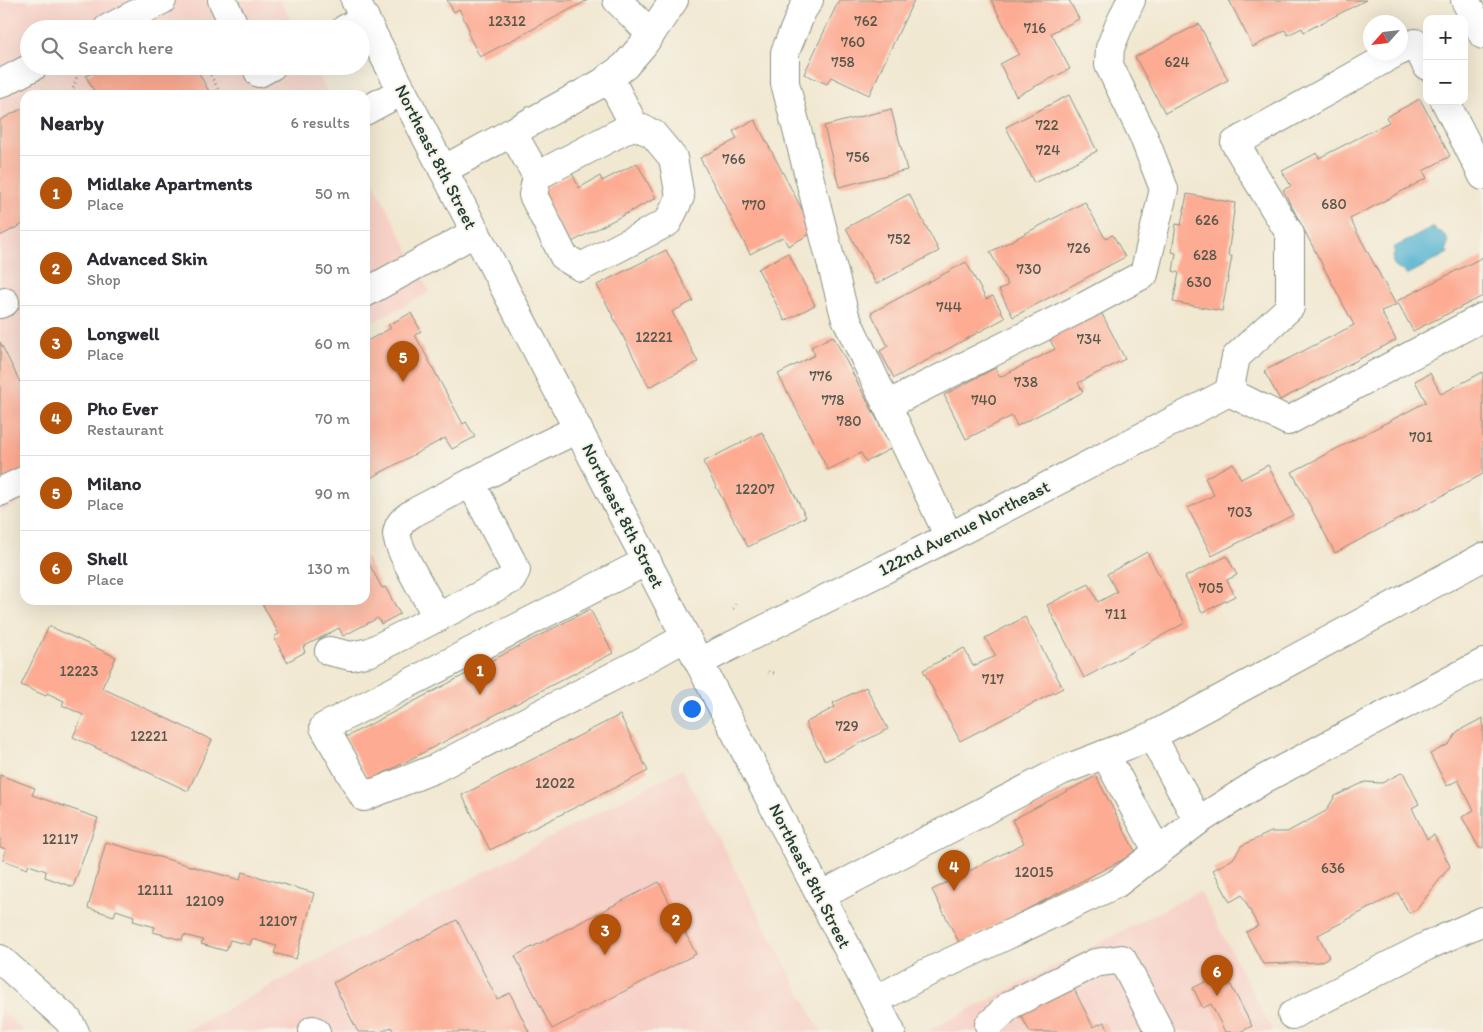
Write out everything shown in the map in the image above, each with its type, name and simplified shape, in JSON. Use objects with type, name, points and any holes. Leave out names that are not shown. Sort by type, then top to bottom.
[{"type":"main road","points":[[124,20],[162,0]]},
{"type":"main road","points":[[222,0],[232,20]]},
{"type":"main road","points":[[617,0],[651,34]]},
{"type":"main road","points":[[443,170],[609,77],[625,66],[651,34],[674,0]]},
{"type":"main road","points":[[809,0],[802,11],[785,52],[786,83],[845,316],[949,537]]},
{"type":"main road","points":[[887,405],[1087,305],[1144,274],[1164,189],[1143,134],[1109,65],[1110,48],[1131,0]]},
{"type":"main road","points":[[1465,0],[1483,35]]},
{"type":"main road","name":"Northeast 8th Street","points":[[370,40],[402,90],[891,1032]]},
{"type":"main road","points":[[1408,47],[1415,43],[1424,60]]},
{"type":"main road","points":[[1383,60],[1234,143],[1290,234],[1290,307],[1236,357],[1229,392],[1288,421],[1483,316]]},
{"type":"main road","points":[[0,84],[20,73]]},
{"type":"main road","points":[[512,132],[537,176],[533,195],[564,257],[581,267],[668,222],[680,197],[673,158],[653,134],[634,125],[609,77]]},
{"type":"main road","points":[[370,108],[402,90]]},
{"type":"main road","points":[[1447,105],[1483,176]]},
{"type":"main road","points":[[537,176],[634,125]]},
{"type":"main road","points":[[370,290],[476,232]]},
{"type":"main road","name":"122nd Avenue Northeast","points":[[699,662],[949,537],[1229,392]]},
{"type":"main road","points":[[438,618],[401,548],[397,534],[402,521],[413,513],[578,429]]},
{"type":"main road","points":[[0,492],[20,482]]},
{"type":"main road","points":[[329,650],[351,656],[370,652],[512,580],[516,570],[471,483]]},
{"type":"main road","points":[[820,896],[1061,771],[1152,736],[1483,557]]},
{"type":"main road","points":[[647,561],[324,727],[364,797],[434,769],[686,637]]},
{"type":"main road","points":[[875,1001],[916,978],[1116,884],[1190,826],[1264,780],[1483,663]]},
{"type":"main road","points":[[1152,736],[1190,826]]},
{"type":"main road","points":[[1105,754],[1158,852]]},
{"type":"main road","points":[[1292,1016],[1427,946],[1483,921]]},
{"type":"main road","points":[[0,959],[66,1028]]},
{"type":"main road","points":[[987,1030],[1010,1005],[1095,963],[1122,959],[1160,1032]]},
{"type":"path","points":[[74,90],[78,75]]},
{"type":"path","points":[[211,75],[218,90]]},
{"type":"path","points":[[733,609],[735,604]]},
{"type":"path","points":[[768,672],[774,673]]},
{"type":"shaded area","points":[[0,0],[28,0],[30,3],[36,0],[280,0],[290,20],[20,20],[20,75],[319,75],[326,90],[20,90],[20,503],[0,513]]},
{"type":"shaded area","points":[[370,175],[430,292],[370,323]]},
{"type":"shaded area","points":[[682,769],[821,1032],[184,1032],[463,883]]},
{"type":"shaded area","points":[[1200,891],[1273,1032],[926,1032]]},
{"type":"shaded area","points":[[0,1009],[20,1028],[23,1032],[0,1032]]},
{"type":"water","points":[[1434,227],[1436,231],[1446,236],[1448,243],[1446,249],[1448,253],[1407,275],[1404,271],[1398,269],[1393,261],[1395,252],[1393,248]]},
{"type":"building","points":[[447,0],[588,0],[480,57],[467,32],[470,31],[459,9],[454,12]]},
{"type":"building","points":[[839,0],[914,0],[869,95],[831,77],[827,84],[804,74]]},
{"type":"building","points":[[991,0],[1069,0],[1079,19],[1051,33],[1070,69],[1016,96],[1000,64],[1019,54]]},
{"type":"building","points":[[1229,0],[1366,0],[1304,32],[1302,28],[1288,35],[1285,30],[1253,47]]},
{"type":"building","points":[[1199,24],[1228,80],[1165,113],[1135,57]]},
{"type":"building","points":[[200,75],[208,90],[93,90],[86,76]]},
{"type":"building","points":[[1069,95],[1097,151],[1034,183],[1006,127]]},
{"type":"building","points":[[1420,99],[1450,156],[1423,171],[1427,178],[1350,219],[1396,305],[1381,311],[1396,340],[1280,400],[1264,371],[1354,325],[1283,190],[1291,186],[1282,171],[1317,153],[1319,158],[1389,122],[1386,117]]},
{"type":"building","points":[[891,109],[907,170],[839,187],[824,126]]},
{"type":"building","points":[[20,110],[20,226],[0,236],[0,120]]},
{"type":"building","points":[[755,120],[814,232],[788,246],[783,237],[750,254],[700,158],[737,139],[733,131]]},
{"type":"building","points":[[637,163],[656,198],[568,244],[540,190],[572,173],[579,188],[600,176],[602,181]]},
{"type":"building","points":[[909,194],[939,251],[876,284],[846,228]]},
{"type":"building","points":[[1187,194],[1235,203],[1228,256],[1232,256],[1222,311],[1173,302],[1179,273],[1173,271],[1176,253],[1172,252],[1176,224],[1181,225]]},
{"type":"building","points":[[1085,202],[1105,238],[1113,235],[1125,257],[1013,317],[999,290],[1008,285],[990,252]]},
{"type":"building","points":[[666,250],[693,301],[672,312],[698,362],[649,387],[597,285]]},
{"type":"building","points":[[788,253],[815,305],[785,321],[758,269]]},
{"type":"building","points":[[1483,257],[1483,296],[1413,331],[1397,301]]},
{"type":"building","points":[[966,262],[986,299],[993,296],[1005,318],[894,378],[880,351],[888,346],[871,313]]},
{"type":"building","points":[[1101,312],[1125,359],[1078,383],[1083,392],[1017,426],[1012,416],[966,439],[944,395],[995,368],[1000,377],[1055,349],[1049,338]]},
{"type":"building","points":[[411,313],[421,331],[415,335],[463,424],[466,422],[475,437],[452,449],[445,438],[370,478],[370,339],[391,328],[388,325]]},
{"type":"building","points":[[833,336],[892,448],[866,462],[861,453],[828,470],[778,374],[815,355],[811,347]]},
{"type":"building","points":[[0,342],[20,382],[20,471],[0,481]]},
{"type":"building","points":[[1483,372],[1483,474],[1335,553],[1292,472],[1426,402],[1415,381],[1430,373],[1441,394]]},
{"type":"building","points":[[762,432],[806,517],[748,547],[703,462]]},
{"type":"building","points":[[1233,463],[1241,479],[1268,465],[1293,515],[1212,556],[1188,508],[1214,495],[1205,478]]},
{"type":"building","points":[[1147,552],[1185,623],[1084,678],[1047,605],[1089,584],[1098,602],[1117,592],[1107,574]]},
{"type":"building","points":[[1227,556],[1237,575],[1227,580],[1235,596],[1202,613],[1185,577]]},
{"type":"building","points":[[370,565],[382,588],[385,587],[400,614],[381,624],[378,618],[343,636],[339,628],[303,647],[305,652],[287,662],[274,637],[279,634],[263,605],[370,605]]},
{"type":"building","points":[[590,609],[613,653],[369,781],[346,737]]},
{"type":"building","points":[[1025,617],[1063,688],[960,741],[923,670],[964,648],[973,666],[996,656],[985,638]]},
{"type":"building","points":[[49,626],[116,657],[102,688],[212,740],[188,791],[73,737],[83,715],[62,705],[64,701],[47,693],[46,696],[21,685]]},
{"type":"building","points":[[866,687],[888,729],[825,761],[805,723],[835,707],[833,703]]},
{"type":"building","points":[[620,715],[648,771],[490,850],[462,795]]},
{"type":"building","points":[[1483,718],[1483,848],[1479,848],[1462,817],[1474,810],[1458,780],[1447,786],[1430,754],[1449,744],[1458,731]]},
{"type":"building","points":[[1403,772],[1419,804],[1412,808],[1427,839],[1434,835],[1450,866],[1417,909],[1409,913],[1398,893],[1318,935],[1329,957],[1320,962],[1263,964],[1246,932],[1258,926],[1242,895],[1230,902],[1213,870],[1233,859],[1241,846],[1271,832],[1287,832],[1326,811],[1335,796],[1365,782],[1382,783]]},
{"type":"building","points":[[0,775],[35,788],[32,795],[98,818],[73,887],[45,877],[46,871],[29,865],[27,869],[3,860],[6,849],[0,847]]},
{"type":"building","points":[[1096,776],[1136,853],[960,944],[932,890],[1024,843],[1012,820]]},
{"type":"building","points":[[106,842],[240,880],[242,872],[314,893],[296,959],[274,953],[277,946],[252,939],[250,945],[230,940],[226,951],[201,944],[203,940],[184,935],[182,940],[153,932],[155,927],[133,921],[134,916],[116,910],[114,916],[88,908]]},
{"type":"building","points":[[659,882],[696,954],[552,1029],[515,956]]},
{"type":"building","points":[[457,920],[497,999],[510,993],[529,1032],[394,1032],[391,1027],[381,1032],[358,1032],[333,983]]},
{"type":"building","points":[[1224,972],[1252,1026],[1240,1032],[1225,1032],[1211,1004],[1203,1008],[1193,988]]},
{"type":"building","points":[[1071,983],[1093,1027],[1104,1022],[1110,1032],[1030,1032],[1018,1010]]},
{"type":"place","name":"Milano","points":[[403,382]]},
{"type":"place","name":"Midlake Apartments","points":[[480,695]]},
{"type":"place","name":"Pho Ever","points":[[954,891]]},
{"type":"place","name":"Advanced Skin","points":[[676,944]]},
{"type":"place","name":"Longwell","points":[[605,955]]},
{"type":"place","name":"Shell","points":[[1217,996]]}]
